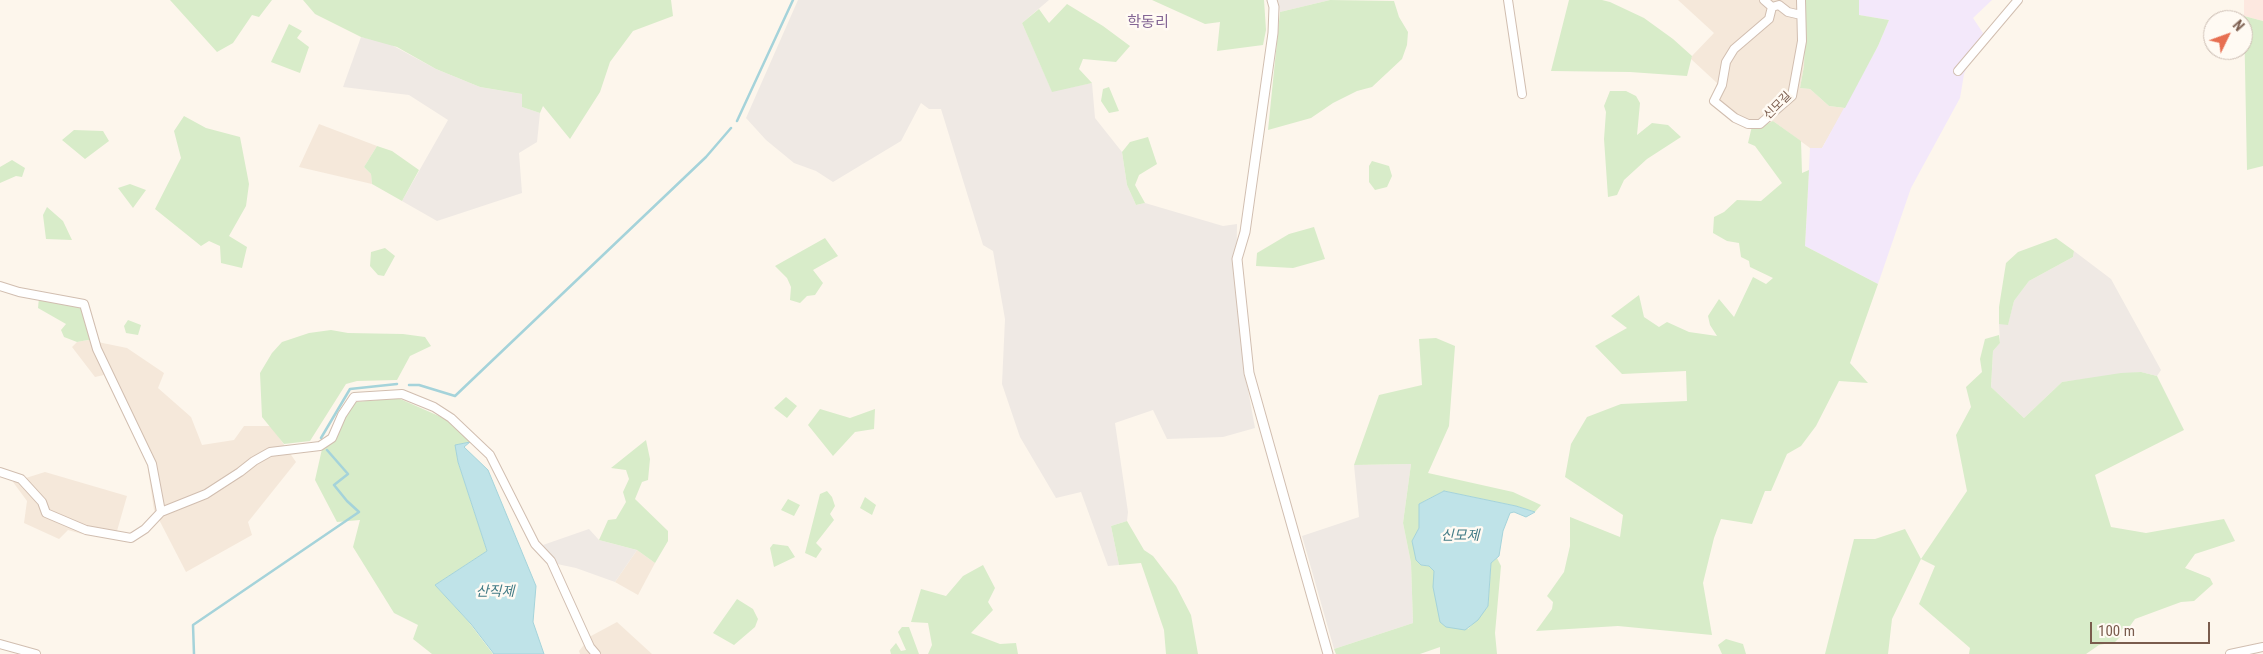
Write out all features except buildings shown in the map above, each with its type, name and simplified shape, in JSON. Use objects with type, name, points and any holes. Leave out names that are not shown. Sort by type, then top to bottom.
[{"type":"street","points":[[1272,0],[1274,7],[1272,42],[1245,232],[1237,259],[1249,373],[1328,654]]},
{"type":"street","points":[[1508,0],[1522,94]]},
{"type":"street","points":[[1764,0],[1772,8],[1779,5],[1788,12],[1801,15]]},
{"type":"street","name":"신모길","points":[[1772,8],[1769,19],[1734,50],[1726,62],[1722,85],[1714,101],[1734,118],[1748,124],[1760,124],[1792,96],[1802,41],[1801,0]]},
{"type":"street","points":[[1958,71],[2018,0]]},
{"type":"street","points":[[0,286],[19,292],[84,304],[97,349],[152,464],[161,512]]},
{"type":"street","points":[[0,472],[21,479],[42,502],[46,513],[86,530],[131,538],[145,529],[161,512],[206,494],[270,452],[320,446],[332,438],[342,414],[354,397],[402,394],[434,408],[451,418],[490,456],[535,544],[551,561],[590,647],[596,654]]},
{"type":"street","points":[[0,644],[36,654]]},
{"type":"street","points":[[2230,654],[2263,647]]},
{"type":"shaded area","points":[[798,0],[1049,0],[1022,23],[1052,91],[1092,83],[1095,118],[1122,152],[1127,185],[1136,205],[1145,203],[1223,226],[1237,224],[1236,291],[1243,362],[1255,428],[1223,437],[1167,439],[1153,410],[1115,423],[1128,512],[1127,521],[1111,526],[1119,565],[1108,566],[1081,492],[1056,498],[1020,437],[1002,384],[1005,319],[993,251],[983,245],[941,109],[929,109],[921,103],[901,141],[833,182],[816,171],[794,163],[766,140],[746,118]]},
{"type":"shaded area","points":[[1278,0],[1330,0],[1280,12]]},
{"type":"shaded area","points":[[1678,0],[1806,0],[1804,66],[1800,88],[1810,89],[1829,106],[1845,108],[1822,148],[1810,148],[1773,121],[1758,128],[1731,121],[1710,104],[1717,83],[1691,59],[1714,33]]},
{"type":"shaded area","points":[[1859,0],[1992,0],[1973,18],[1983,33],[1964,74],[1960,98],[1911,188],[1878,284],[1805,246],[1810,148],[1822,148],[1878,46],[1889,20],[1858,15]]},
{"type":"shaded area","points":[[2244,0],[2263,0],[2263,21],[2253,18],[2253,10],[2244,10]]},
{"type":"shaded area","points":[[361,37],[388,43],[436,69],[480,87],[522,94],[522,107],[540,113],[537,142],[519,153],[522,193],[437,221],[402,201],[448,120],[409,95],[343,87]]},
{"type":"shaded area","points":[[319,124],[377,146],[364,167],[371,174],[372,184],[299,167]]},
{"type":"shaded area","points":[[2074,251],[2111,279],[2161,370],[2157,376],[2141,372],[2062,382],[2024,418],[1991,387],[1993,351],[2000,343],[1999,324],[2008,324],[2014,301],[2029,281],[2073,257]]},
{"type":"shaded area","points":[[88,340],[127,348],[164,373],[158,388],[191,417],[202,445],[234,440],[244,426],[271,426],[296,462],[248,522],[252,535],[186,572],[154,510],[147,463],[104,375],[95,377],[72,347],[77,342]]},
{"type":"shaded area","points":[[1411,464],[1403,523],[1411,563],[1413,623],[1334,649],[1302,536],[1359,517],[1354,465]]},
{"type":"shaded area","points":[[45,472],[127,496],[117,531],[85,526],[82,534],[68,530],[59,539],[24,523],[27,501],[13,482]]},
{"type":"shaded area","points":[[589,529],[599,540],[637,550],[615,582],[576,568],[557,564],[543,545]]},
{"type":"shaded area","points":[[637,550],[655,563],[638,595],[615,582]]},
{"type":"shaded area","points":[[617,622],[652,654],[580,654],[579,651],[591,636]]},
{"type":"green space","points":[[170,0],[272,0],[259,17],[252,15],[233,43],[217,52]]},
{"type":"green space","points":[[303,0],[671,0],[673,16],[633,31],[610,62],[600,92],[570,139],[543,106],[540,113],[522,107],[522,94],[480,87],[436,69],[397,47],[361,37],[315,14]]},
{"type":"green space","points":[[1152,0],[1264,0],[1266,30],[1263,45],[1217,51],[1220,22],[1205,24]]},
{"type":"green space","points":[[1330,0],[1394,1],[1399,17],[1408,32],[1407,45],[1402,59],[1372,87],[1357,91],[1333,103],[1311,118],[1268,130],[1280,12]]},
{"type":"green space","points":[[1569,0],[1602,0],[1644,18],[1673,39],[1692,56],[1687,76],[1630,72],[1551,71]]},
{"type":"green space","points":[[1806,0],[1859,0],[1859,15],[1889,20],[1878,46],[1845,108],[1829,106],[1810,89],[1800,88],[1804,66]]},
{"type":"green space","points":[[1067,4],[1103,26],[1130,46],[1116,62],[1083,59],[1079,69],[1092,83],[1052,92],[1022,23],[1039,9],[1049,23]]},
{"type":"green space","points":[[2253,18],[2263,21],[2263,166],[2247,170],[2245,60],[2253,60]]},
{"type":"green space","points":[[289,24],[302,31],[297,38],[309,47],[300,73],[271,62]]},
{"type":"green space","points":[[1109,87],[1119,111],[1109,113],[1101,101],[1103,89]]},
{"type":"green space","points":[[1610,91],[1626,91],[1636,96],[1640,103],[1637,135],[1652,123],[1668,125],[1681,137],[1647,159],[1624,180],[1617,195],[1608,197],[1604,139],[1606,112],[1604,106]]},
{"type":"green space","points":[[184,116],[206,128],[240,137],[249,184],[246,206],[229,236],[247,247],[242,268],[221,263],[220,246],[209,241],[201,246],[155,209],[181,158],[174,131]]},
{"type":"green space","points":[[1773,121],[1801,141],[1802,173],[1809,170],[1805,246],[1878,284],[1850,363],[1868,383],[1839,381],[1816,426],[1801,446],[1787,454],[1771,491],[1765,491],[1752,524],[1721,519],[1714,538],[1703,583],[1712,635],[1618,626],[1536,631],[1552,609],[1553,602],[1547,596],[1564,572],[1570,546],[1570,517],[1620,537],[1623,515],[1565,477],[1571,444],[1587,417],[1621,404],[1687,401],[1686,371],[1622,374],[1595,346],[1627,328],[1611,316],[1639,295],[1644,317],[1659,327],[1667,322],[1689,332],[1717,336],[1710,325],[1708,316],[1719,299],[1734,317],[1753,277],[1766,284],[1773,278],[1750,267],[1749,261],[1741,257],[1739,243],[1727,241],[1713,233],[1714,217],[1724,212],[1737,200],[1761,201],[1782,183],[1755,146],[1748,143],[1752,126],[1758,128]]},
{"type":"green space","points":[[74,130],[103,131],[109,141],[85,159],[62,140]]},
{"type":"green space","points":[[1148,137],[1157,164],[1139,175],[1135,185],[1145,203],[1136,205],[1127,185],[1122,152],[1130,142]]},
{"type":"green space","points":[[377,146],[392,151],[419,170],[402,201],[372,184],[371,174],[364,167]]},
{"type":"green space","points":[[12,160],[25,168],[22,177],[16,176],[0,183],[0,167]]},
{"type":"green space","points":[[1372,161],[1389,166],[1392,176],[1387,187],[1375,190],[1369,182],[1369,166]]},
{"type":"green space","points":[[130,184],[146,190],[133,208],[118,188]]},
{"type":"green space","points":[[47,207],[63,221],[72,240],[46,239],[43,215]]},
{"type":"green space","points":[[1314,227],[1325,259],[1293,268],[1256,266],[1257,253],[1289,234]]},
{"type":"green space","points":[[825,238],[838,256],[813,270],[823,283],[815,295],[807,296],[800,303],[790,300],[791,287],[787,278],[775,266]]},
{"type":"green space","points":[[2056,238],[2074,251],[2073,257],[2029,281],[2014,301],[2008,325],[1999,324],[1999,307],[2006,263],[2018,252]]},
{"type":"green space","points":[[385,248],[395,256],[384,276],[378,275],[370,266],[371,252]]},
{"type":"green space","points":[[39,298],[82,306],[92,341],[77,342],[64,337],[61,330],[66,324],[38,308]]},
{"type":"green space","points":[[128,320],[141,325],[138,335],[126,333],[124,326]]},
{"type":"green space","points":[[331,330],[348,333],[403,334],[425,337],[431,346],[410,356],[397,380],[357,381],[346,384],[310,441],[284,444],[262,417],[260,373],[272,353],[282,342],[309,333]]},
{"type":"green space","points":[[1999,335],[2000,343],[1993,351],[1991,387],[2024,418],[2062,382],[2121,373],[2141,372],[2157,376],[2184,430],[2095,475],[2111,527],[2146,533],[2224,519],[2235,541],[2195,554],[2185,568],[2210,578],[2213,584],[2194,601],[2181,602],[2135,619],[2130,626],[2122,629],[2120,637],[2115,642],[2099,645],[2086,654],[1969,654],[1970,648],[1919,604],[1935,566],[1921,559],[1967,491],[1956,435],[1971,407],[1966,387],[1982,372],[1980,359],[1985,339]]},
{"type":"green space","points":[[1436,338],[1455,346],[1449,426],[1428,473],[1513,492],[1541,505],[1535,512],[1516,506],[1444,491],[1419,504],[1419,528],[1412,541],[1421,565],[1429,566],[1434,571],[1468,629],[1488,606],[1491,563],[1497,558],[1501,566],[1495,633],[1497,654],[1440,654],[1440,647],[1420,654],[1336,654],[1334,649],[1413,623],[1411,563],[1403,523],[1411,464],[1354,465],[1379,395],[1422,385],[1419,339]]},
{"type":"green space","points":[[786,397],[797,406],[787,418],[774,408]]},
{"type":"green space","points":[[398,398],[448,420],[470,442],[456,445],[458,462],[487,551],[435,585],[468,621],[493,654],[432,654],[413,639],[418,625],[394,613],[353,547],[360,520],[337,522],[315,480],[322,449],[356,402]]},
{"type":"green space","points":[[820,409],[850,418],[875,409],[874,429],[855,432],[833,456],[808,425]]},
{"type":"green space","points":[[646,440],[650,459],[648,480],[642,482],[635,499],[668,531],[668,541],[655,563],[637,550],[599,540],[608,520],[616,519],[626,502],[623,492],[629,479],[626,470],[611,468]]},
{"type":"green space","points":[[827,491],[832,497],[835,506],[830,514],[834,520],[816,543],[822,549],[816,558],[805,553],[820,494]]},
{"type":"green space","points":[[865,497],[876,505],[872,515],[860,508]]},
{"type":"green space","points":[[788,499],[800,505],[794,516],[781,510]]},
{"type":"green space","points":[[1127,521],[1144,550],[1153,556],[1176,586],[1191,615],[1198,654],[1166,654],[1164,630],[1141,563],[1119,565],[1111,526]]},
{"type":"green space","points":[[1905,529],[1921,559],[1892,619],[1888,654],[1825,654],[1854,539],[1875,539]]},
{"type":"green space","points":[[773,544],[788,546],[795,557],[774,567],[770,548]]},
{"type":"green space","points":[[983,565],[995,588],[988,602],[993,610],[971,633],[1000,644],[1016,643],[1018,654],[928,654],[932,645],[928,623],[911,622],[921,589],[946,596],[963,576]]},
{"type":"green space","points":[[737,599],[753,609],[758,619],[755,627],[734,645],[713,633]]},
{"type":"green space","points":[[902,627],[909,627],[919,654],[891,654],[890,650],[896,643],[901,651],[906,650],[898,632]]},
{"type":"green space","points":[[1726,639],[1743,644],[1746,654],[1722,654],[1718,645]]},
{"type":"water","name":"산직제","points":[[470,442],[464,447],[488,470],[536,586],[533,622],[544,654],[494,654],[471,624],[435,585],[487,551],[458,462],[455,445]]},
{"type":"water","name":"신모제","points":[[1444,491],[1516,506],[1535,512],[1526,517],[1514,512],[1510,513],[1503,531],[1499,556],[1491,563],[1488,606],[1478,620],[1465,630],[1446,627],[1440,622],[1433,587],[1434,571],[1429,566],[1421,565],[1416,560],[1412,541],[1419,528],[1419,504]]},
{"type":"waterway","points":[[737,121],[793,0]]},
{"type":"waterway","points":[[409,385],[419,385],[455,396],[706,157],[731,128]]},
{"type":"waterway","points":[[321,438],[350,389],[397,384]]},
{"type":"waterway","points":[[194,654],[193,625],[359,512],[334,485],[348,474],[327,450]]},
{"type":"district","name":"학동리","points":[[1148,23]]}]
